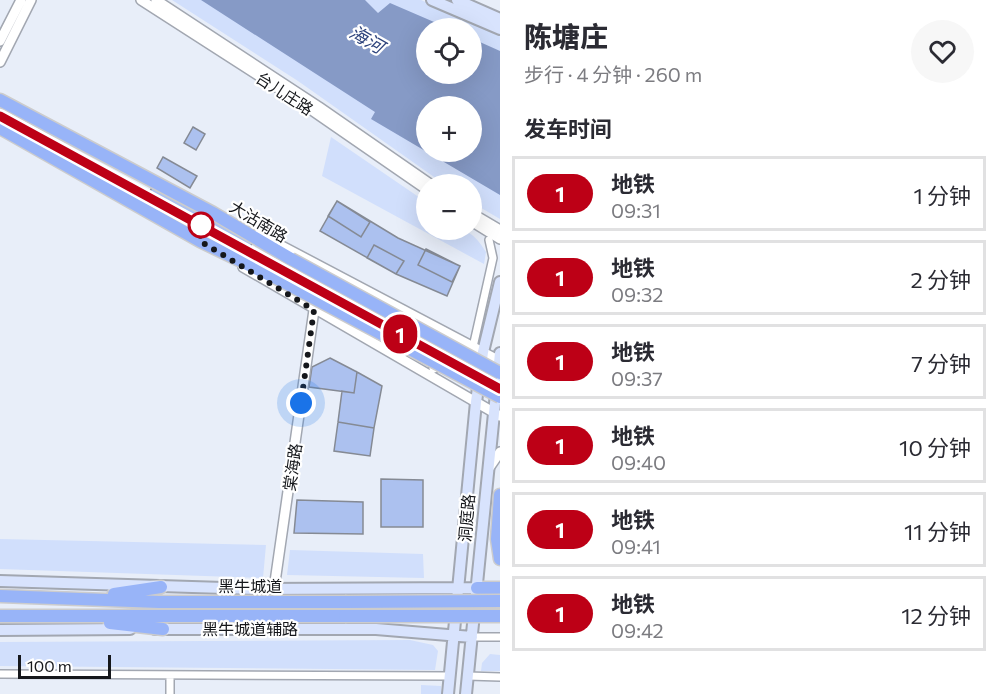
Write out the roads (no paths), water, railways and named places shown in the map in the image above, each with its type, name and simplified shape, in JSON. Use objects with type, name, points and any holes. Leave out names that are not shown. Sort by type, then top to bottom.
[{"type":"highway","name":"大沽南路","points":[[0,100],[213,213],[291,259],[500,362]]},
{"type":"highway","points":[[0,128],[200,241],[276,278],[500,397]]},
{"type":"highway","points":[[500,495],[497,539],[500,558]]},
{"type":"highway","points":[[56,597],[117,594],[161,587]]},
{"type":"highway","points":[[477,588],[500,588]]},
{"type":"highway","name":"黑牛城道","points":[[0,596],[159,602],[500,601]]},
{"type":"highway","name":"黑牛城道","points":[[0,616],[500,616]]},
{"type":"highway","points":[[61,617],[163,628]]},
{"type":"highway","points":[[448,617],[500,625]]},
{"type":"main road","points":[[432,0],[500,29]]},
{"type":"main road","points":[[457,0],[500,19]]},
{"type":"main road","name":"洞庭路","points":[[448,694],[481,347],[500,282]]},
{"type":"main road","name":"洞庭路","points":[[466,694],[488,470],[497,414],[500,362]]},
{"type":"main road","points":[[0,582],[274,589],[477,588]]},
{"type":"main road","points":[[399,630],[411,622],[413,596],[409,590]]},
{"type":"main road","name":"黑牛城道辅路","points":[[0,630],[163,628],[399,630],[472,636]]},
{"type":"street","points":[[0,41],[21,0]]},
{"type":"street","points":[[0,62],[32,0]]},
{"type":"street","name":"台儿庄路","points":[[141,0],[303,104],[416,182]]},
{"type":"street","name":"台儿庄路","points":[[156,0],[319,107],[416,174]]},
{"type":"street","points":[[213,213],[296,252],[452,336],[481,347],[500,362]]},
{"type":"street","points":[[482,219],[500,230]]},
{"type":"street","points":[[482,227],[500,239]]},
{"type":"street","points":[[481,347],[494,258],[489,240],[482,232]]},
{"type":"street","points":[[200,241],[314,310],[497,414]]},
{"type":"street","name":"棠海路","points":[[274,589],[314,310]]},
{"type":"street","points":[[431,375],[452,336]]},
{"type":"street","points":[[488,470],[500,452]]},
{"type":"street","points":[[477,588],[500,580]]},
{"type":"street","name":"黑牛城道辅路","points":[[472,636],[500,638]]},
{"type":"street","points":[[0,674],[449,676]]},
{"type":"street","points":[[170,675],[171,694]]},
{"type":"street","points":[[468,676],[500,676]]},
{"type":"water","name":"海河","points":[[201,0],[365,0],[378,13],[390,3],[425,18],[416,18],[416,84],[482,84],[482,43],[500,51],[500,195],[482,184],[482,174],[464,174],[444,162],[482,162],[482,96],[416,96],[416,145],[371,119],[375,112]]},
{"type":"railway","points":[[0,116],[500,388]]},
{"type":"metro line","name":"1","points":[[0,116],[500,389]]}]
